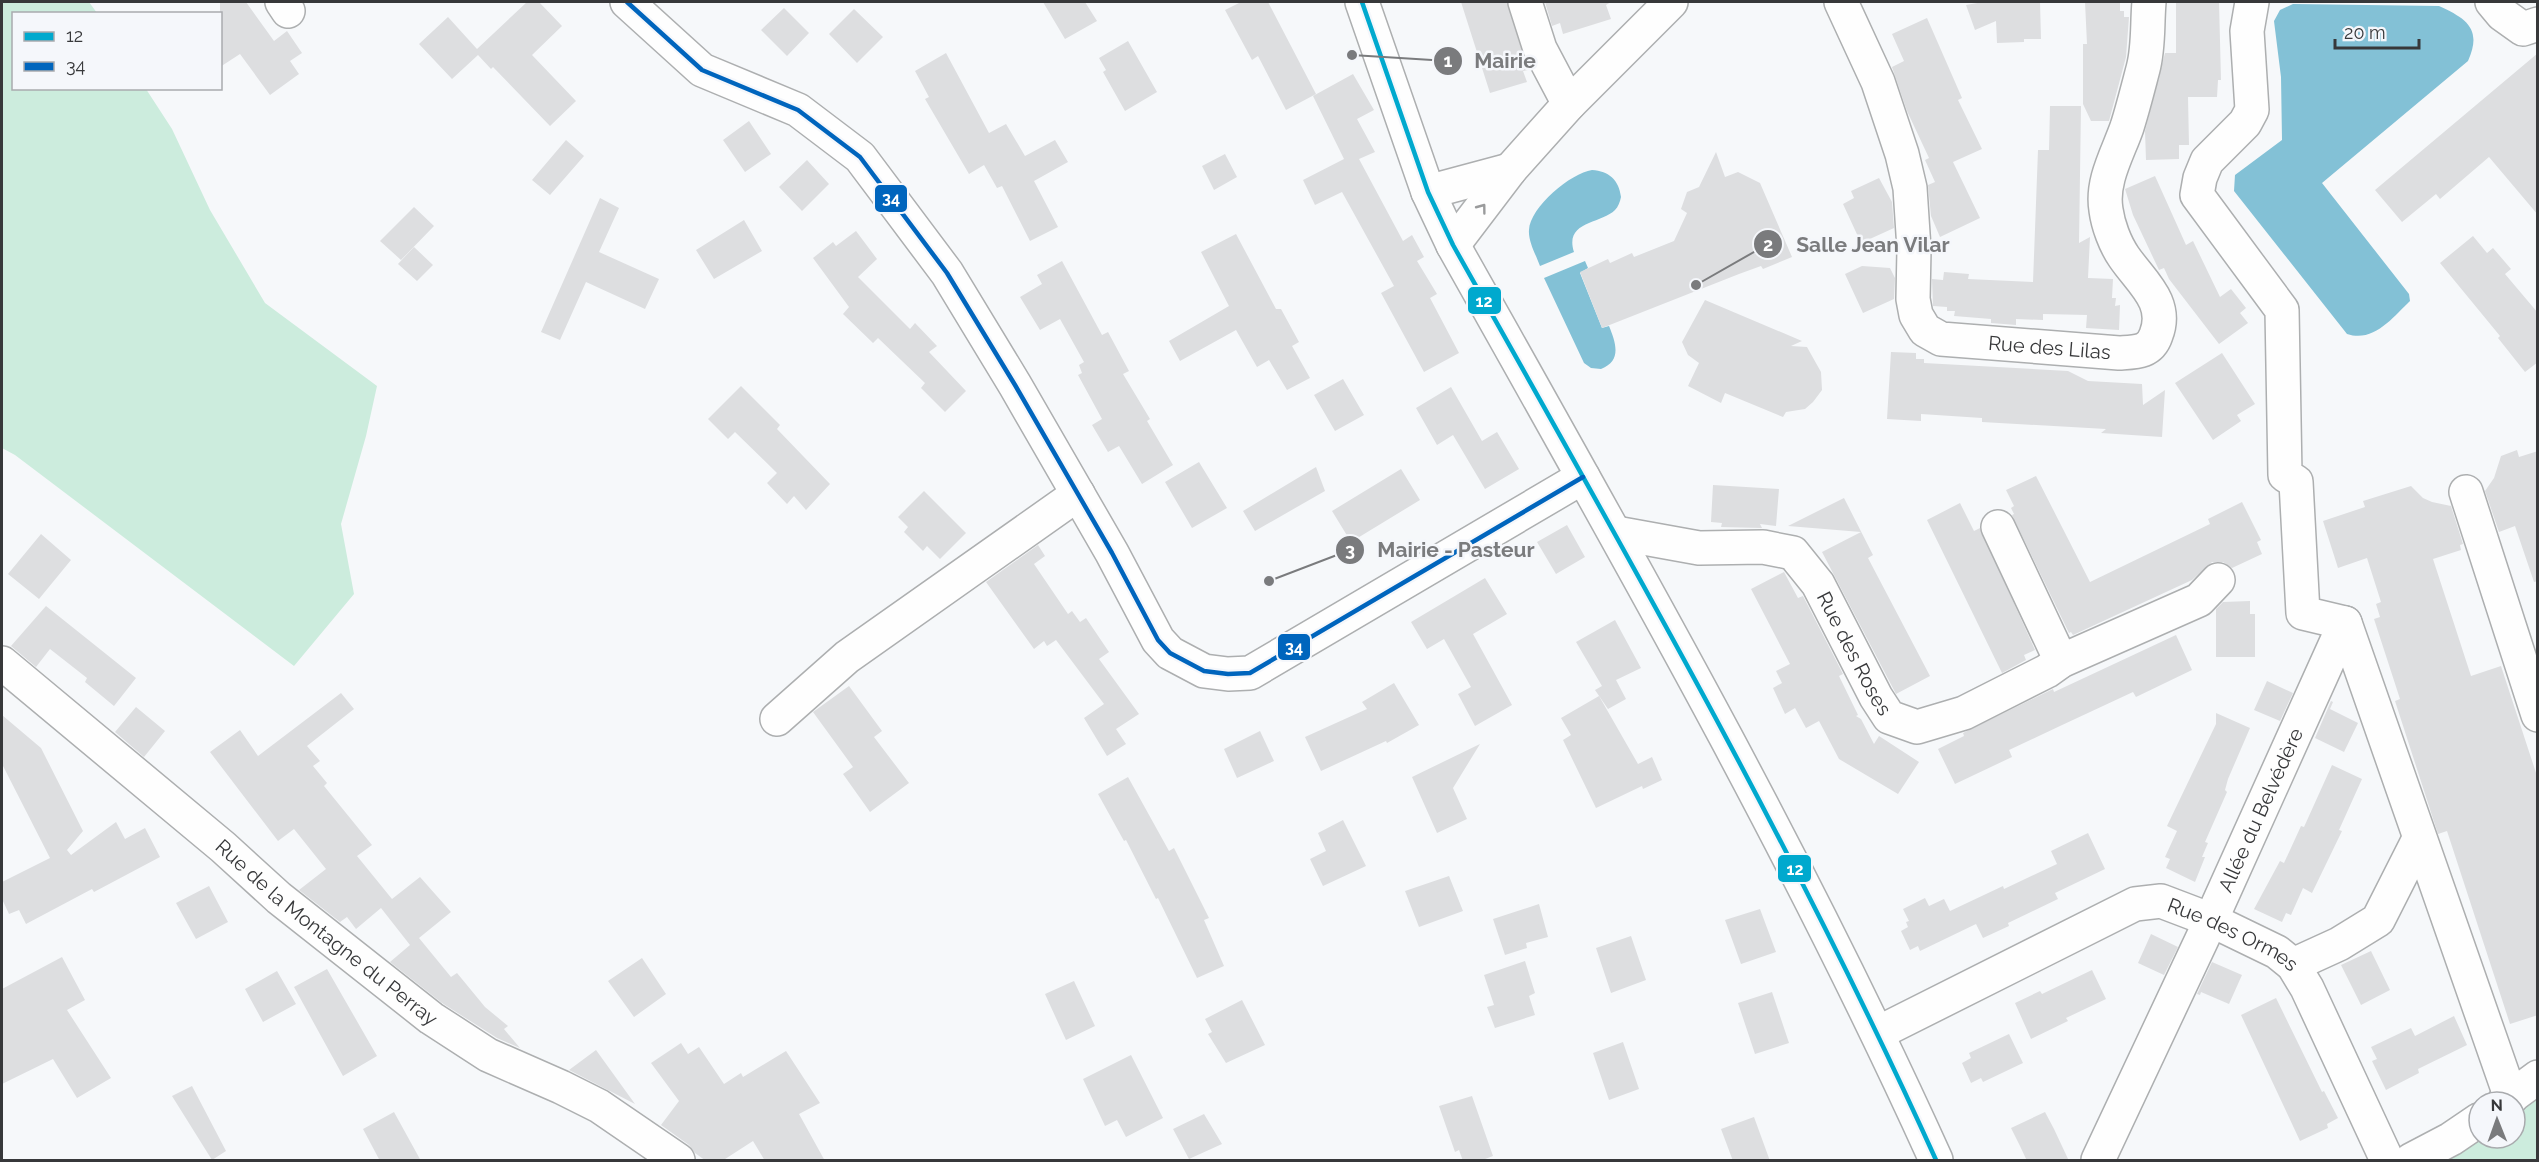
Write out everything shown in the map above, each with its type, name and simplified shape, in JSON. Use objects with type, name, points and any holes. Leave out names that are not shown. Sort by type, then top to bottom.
[{"type":"street","points":[[627,2],[702,70],[798,110],[860,157],[947,273],[1078,494],[1158,640],[1170,653],[1204,671],[1228,674],[1250,673],[1583,477]]},
{"type":"street","points":[[1362,2],[1428,192],[1453,245],[1699,685],[1878,1033],[1936,1161]]},
{"type":"street","points":[[1525,2],[1540,49],[1569,104]]},
{"type":"street","points":[[1453,245],[1510,170],[1569,104],[1671,2]]},
{"type":"street","name":"Rue des Lilas","points":[[1841,2],[1878,82],[1902,154],[1910,188],[1914,249],[1913,299],[1916,315],[1926,330],[1941,339],[2119,353],[2141,352],[2154,343],[2161,324],[2161,315],[2154,296],[2123,256],[2105,208],[2108,177],[2127,128],[2144,68],[2149,36],[2149,2]]},
{"type":"street","points":[[2252,2],[2247,31],[2252,110],[2245,123],[2207,161],[2200,178],[2197,195],[2282,310],[2285,475],[2296,482],[2303,613],[2345,623],[2505,1090]]},
{"type":"street","points":[[2492,2],[2502,14],[2523,29],[2538,24]]},
{"type":"street","points":[[1428,192],[1510,170]]},
{"type":"street","points":[[2466,492],[2538,716]]},
{"type":"street","points":[[777,719],[847,657],[1078,494]]},
{"type":"street","points":[[1998,527],[2061,661]]},
{"type":"street","name":"Rue des Roses","points":[[1616,534],[1699,548],[1763,547],[1793,553],[1818,584],[1876,697],[1889,717],[1917,727],[1964,713],[2047,671],[2061,661],[2199,600],[2218,580]]},
{"type":"street","name":"Allée du Belvédère","points":[[2098,1161],[2211,920],[2345,623]]},
{"type":"street","name":"Rue de la Montagne du Perray","points":[[2,663],[223,847],[288,905],[430,1018],[488,1055],[598,1106],[678,1161]]},
{"type":"street","points":[[2293,965],[2339,944],[2378,920],[2419,839]]},
{"type":"street","name":"Rue des Ormes","points":[[1878,1033],[2135,904],[2161,901],[2211,920],[2277,952],[2293,965],[2307,988],[2387,1161]]},
{"type":"street","points":[[2521,1090],[2538,1077]]},
{"type":"street","points":[[2411,1161],[2467,1128]]},
{"type":"green space","points":[[2,2],[89,2],[96,12],[12,12],[12,90],[147,90],[172,129],[210,210],[265,303],[377,386],[366,436],[341,524],[354,594],[294,666],[15,455],[2,448]]},
{"type":"green space","points":[[2537,1088],[2537,1160],[2429,1160],[2467,1143],[2467,1150],[2527,1150],[2527,1096]]},
{"type":"water","points":[[2293,4],[2439,6],[2465,21],[2473,33],[2472,50],[2468,61],[2322,183],[2409,294],[2410,301],[2397,314],[2382,327],[2366,335],[2347,334],[2234,191],[2235,175],[2282,140],[2281,77],[2274,21],[2280,10]]},
{"type":"water","points":[[1592,170],[1608,174],[1615,181],[1621,197],[1618,206],[1609,215],[1586,225],[1574,234],[1572,242],[1574,252],[1540,266],[1529,234],[1531,221],[1536,211],[1563,184],[1583,172]]},
{"type":"water","points":[[1585,261],[1588,268],[1580,273],[1602,328],[1609,326],[1616,351],[1608,366],[1601,369],[1591,368],[1584,363],[1544,278]]},
{"type":"building","points":[[220,2],[246,2],[274,41],[287,31],[302,53],[290,61],[299,74],[270,95],[240,54],[222,66],[222,12],[220,12]]},
{"type":"building","points":[[527,2],[539,2],[562,26],[532,55],[576,101],[550,126],[493,67],[491,69],[478,55],[452,79],[419,44],[448,17],[477,49]]},
{"type":"building","points":[[1043,2],[1085,2],[1097,21],[1065,39]]},
{"type":"building","points":[[1241,2],[1268,2],[1316,94],[1286,110],[1258,56],[1252,60],[1225,10]]},
{"type":"building","points":[[1461,2],[1507,2],[1528,70],[1523,71],[1527,82],[1490,93]]},
{"type":"building","points":[[1545,2],[1611,2],[1606,5],[1611,19],[1563,34],[1560,23],[1552,26]]},
{"type":"building","points":[[1983,2],[2040,2],[2041,39],[1997,43],[1996,21],[1975,30],[1966,5]]},
{"type":"building","points":[[2085,2],[2120,2],[2120,11],[2124,11],[2124,17],[2129,17],[2126,57],[2109,121],[2091,121],[2083,104],[2083,44],[2087,44]]},
{"type":"building","points":[[2176,2],[2219,2],[2221,80],[2218,80],[2217,97],[2188,97],[2189,145],[2179,145],[2179,159],[2146,160],[2145,131],[2165,53],[2176,53]]},
{"type":"building","points":[[784,8],[809,33],[787,56],[761,30]]},
{"type":"building","points":[[854,9],[883,37],[857,63],[829,34]]},
{"type":"building","points":[[1927,18],[1962,98],[1958,100],[1982,149],[1953,162],[1980,218],[1940,237],[1931,216],[1928,185],[1935,182],[1925,160],[1929,158],[1907,111],[1892,67],[1904,61],[1892,34]]},
{"type":"building","points":[[1128,41],[1157,92],[1125,111],[1103,72],[1106,70],[1099,58]]},
{"type":"building","points":[[946,53],[989,133],[1006,124],[1025,156],[1055,140],[1068,162],[1034,181],[1058,227],[1030,241],[1002,186],[997,188],[984,165],[969,174],[925,99],[929,97],[915,71]]},
{"type":"building","points":[[2538,53],[2538,215],[2489,157],[2440,199],[2436,194],[2402,222],[2375,190]]},
{"type":"building","points":[[1353,74],[1374,110],[1357,119],[1375,152],[1359,159],[1403,241],[1412,235],[1424,257],[1417,261],[1437,294],[1430,298],[1459,353],[1424,372],[1381,293],[1394,286],[1342,192],[1315,205],[1303,180],[1344,159],[1313,96]]},
{"type":"building","points":[[2050,106],[2081,106],[2079,243],[2090,237],[2088,278],[2113,279],[2112,298],[2116,298],[2115,306],[2120,305],[2119,330],[2086,328],[2087,315],[2043,314],[2043,320],[2016,319],[2016,325],[1991,323],[1991,319],[1954,316],[1955,311],[1947,311],[1947,307],[1933,306],[1932,279],[1943,280],[1944,272],[1969,274],[1968,279],[2033,282],[2038,150],[2049,150]]},
{"type":"building","points":[[749,121],[771,154],[745,172],[723,140]]},
{"type":"building","points":[[566,140],[584,156],[550,195],[532,180]]},
{"type":"building","points":[[1716,152],[1725,177],[1738,172],[1760,183],[1792,257],[1763,269],[1761,266],[1739,274],[1602,328],[1580,272],[1608,259],[1610,263],[1632,253],[1634,257],[1674,241],[1687,213],[1681,209],[1687,192],[1699,187]]},
{"type":"building","points":[[1225,154],[1237,177],[1214,190],[1202,166]]},
{"type":"building","points":[[807,160],[829,184],[802,211],[779,187]]},
{"type":"building","points":[[2155,176],[2186,245],[2193,241],[2220,297],[2231,289],[2246,308],[2240,313],[2248,323],[2219,344],[2169,279],[2164,268],[2159,270],[2133,215],[2125,189]]},
{"type":"building","points":[[1879,178],[1892,202],[1894,228],[1861,243],[1843,204],[1854,198],[1851,191]]},
{"type":"building","points":[[600,198],[619,208],[599,252],[659,279],[645,309],[586,282],[560,340],[541,332]]},
{"type":"building","points":[[414,207],[434,226],[401,260],[380,241]]},
{"type":"building","points":[[744,220],[762,251],[714,279],[696,250]]},
{"type":"building","points":[[856,231],[877,259],[858,277],[910,329],[915,323],[937,346],[929,352],[966,391],[945,412],[921,388],[925,383],[878,338],[873,343],[843,314],[849,307],[813,258],[833,242],[836,246]]},
{"type":"building","points":[[1236,234],[1276,309],[1281,309],[1299,342],[1292,346],[1310,378],[1287,390],[1269,360],[1257,367],[1236,330],[1180,361],[1169,341],[1229,306],[1201,252]]},
{"type":"building","points":[[2473,236],[2487,253],[2493,248],[2511,269],[2505,274],[2538,313],[2538,362],[2525,372],[2498,338],[2500,336],[2440,263]]},
{"type":"building","points":[[414,247],[433,265],[417,281],[398,264]]},
{"type":"building","points":[[1062,261],[1102,335],[1108,332],[1129,371],[1123,374],[1150,419],[1147,421],[1173,465],[1142,484],[1119,446],[1108,452],[1092,425],[1102,419],[1078,375],[1082,373],[1079,365],[1084,362],[1060,319],[1040,330],[1020,297],[1042,284],[1037,275]]},
{"type":"building","points":[[1862,266],[1890,268],[1895,278],[1894,299],[1863,313],[1845,274]]},
{"type":"building","points":[[1705,300],[1802,341],[1791,346],[1807,347],[1821,372],[1822,390],[1813,402],[1805,409],[1786,412],[1783,417],[1725,393],[1721,403],[1688,386],[1699,363],[1688,355],[1682,342]]},
{"type":"building","points":[[1891,352],[1916,353],[1916,359],[1924,359],[1924,363],[2068,371],[2088,381],[2142,384],[2143,405],[2165,390],[2162,437],[2101,433],[2106,429],[1982,422],[1982,418],[1921,414],[1921,421],[1887,419]]},
{"type":"building","points":[[2222,353],[2255,404],[2237,415],[2241,421],[2213,440],[2175,383]]},
{"type":"building","points":[[1343,379],[1364,415],[1335,431],[1314,395]]},
{"type":"building","points":[[741,386],[780,425],[777,429],[830,484],[806,510],[794,496],[787,504],[767,483],[777,473],[735,432],[728,439],[708,419]]},
{"type":"building","points":[[1451,387],[1482,441],[1497,432],[1519,469],[1485,489],[1453,435],[1437,445],[1416,408]]},
{"type":"building","points":[[2517,450],[2519,457],[2538,451],[2538,581],[2534,582],[2515,526],[2499,532],[2485,491],[2494,478],[2501,456]]},
{"type":"building","points":[[1199,462],[1227,508],[1192,528],[1165,482]]},
{"type":"building","points":[[1316,467],[1325,491],[1255,531],[1243,511]]},
{"type":"building","points":[[1401,469],[1420,500],[1351,542],[1332,511]]},
{"type":"building","points":[[2036,476],[2090,582],[2210,524],[2208,519],[2242,502],[2261,540],[2257,542],[2262,554],[2232,568],[2223,562],[2212,562],[2192,580],[2073,635],[2069,633],[2012,515],[2014,514],[2011,508],[2014,506],[2006,490]]},
{"type":"building","points":[[1713,485],[1779,489],[1776,526],[1760,524],[1762,528],[1721,527],[1722,523],[1711,522]]},
{"type":"building","points":[[2411,486],[2423,498],[2451,506],[2463,544],[2460,545],[2461,550],[2433,559],[2471,676],[2501,666],[2538,779],[2538,1015],[2510,1024],[2447,831],[2438,834],[2395,701],[2400,699],[2374,619],[2380,617],[2376,604],[2381,602],[2367,558],[2338,568],[2323,521],[2365,507],[2363,501]]},
{"type":"building","points":[[924,491],[966,533],[940,559],[927,546],[923,551],[904,532],[908,527],[898,517]]},
{"type":"building","points":[[1844,498],[1873,555],[1868,558],[1930,676],[1896,694],[1822,552],[1861,532],[1788,526]]},
{"type":"building","points":[[1960,503],[1974,531],[1980,528],[2035,650],[2024,655],[2026,660],[2002,673],[1927,520]]},
{"type":"building","points":[[1567,525],[1585,557],[1556,574],[1537,542]]},
{"type":"building","points":[[41,534],[71,560],[39,599],[8,574]]},
{"type":"building","points":[[1038,545],[1045,556],[1034,564],[1068,614],[1072,611],[1080,622],[1086,618],[1109,652],[1099,659],[1139,714],[1116,729],[1126,744],[1107,756],[1084,718],[1104,704],[1056,640],[1047,646],[1044,641],[1034,649],[986,582]]},
{"type":"building","points":[[1784,572],[1798,598],[1803,596],[1843,674],[1839,676],[1858,715],[1856,716],[1861,719],[1874,744],[1879,736],[1919,762],[1898,794],[1839,759],[1819,721],[1806,728],[1795,708],[1785,714],[1773,688],[1782,683],[1776,671],[1790,664],[1751,589]]},
{"type":"building","points":[[1485,578],[1507,614],[1473,634],[1512,705],[1475,726],[1458,694],[1471,687],[1444,639],[1427,649],[1411,622]]},
{"type":"building","points":[[2250,601],[2250,614],[2255,614],[2255,657],[2216,657],[2216,609],[2223,602]]},
{"type":"building","points":[[46,606],[136,678],[114,706],[85,682],[87,678],[50,649],[36,667],[11,646]]},
{"type":"building","points":[[1615,620],[1641,668],[1616,680],[1626,699],[1608,709],[1595,690],[1602,686],[1576,642]]},
{"type":"building","points":[[2176,635],[2192,670],[2136,697],[2133,692],[2009,750],[2012,757],[1955,784],[1938,749],[1964,736],[1963,733],[2053,689],[2054,692]]},
{"type":"building","points":[[2267,681],[2293,693],[2280,721],[2254,710]]},
{"type":"building","points":[[1394,683],[1419,725],[1387,743],[1386,741],[1321,771],[1305,737],[1367,709],[1362,702]]},
{"type":"building","points":[[849,686],[882,731],[874,737],[909,783],[870,812],[843,774],[853,767],[813,712]]},
{"type":"building","points":[[341,693],[354,709],[307,746],[320,761],[313,766],[327,783],[324,786],[372,845],[357,856],[392,899],[420,877],[451,912],[419,938],[451,977],[457,973],[485,1007],[508,1026],[504,1029],[520,1048],[497,1038],[442,1003],[390,962],[410,945],[381,908],[356,929],[347,917],[340,922],[299,890],[326,869],[294,829],[278,841],[210,752],[240,730],[258,756]]},
{"type":"building","points":[[1599,696],[1638,764],[1652,757],[1662,780],[1643,789],[1642,786],[1596,808],[1563,740],[1571,735],[1561,718]]},
{"type":"building","points":[[2331,701],[2333,702],[2330,709],[2358,723],[2344,752],[2315,738]]},
{"type":"building","points":[[136,707],[165,731],[144,757],[115,732]]},
{"type":"building","points":[[2216,713],[2250,728],[2228,779],[2225,790],[2227,792],[2205,842],[2208,843],[2202,857],[2205,857],[2195,882],[2166,868],[2170,859],[2165,857],[2177,831],[2167,826],[2216,724]]},
{"type":"building","points":[[2,715],[41,748],[83,831],[67,850],[71,855],[116,822],[125,839],[145,828],[160,857],[26,924],[19,910],[9,914],[2,899],[2,882],[50,858],[2,764]]},
{"type":"building","points":[[1260,731],[1274,761],[1237,778],[1224,749]]},
{"type":"building","points":[[1480,744],[1453,788],[1467,819],[1437,833],[1412,777]]},
{"type":"building","points":[[2332,765],[2362,779],[2339,830],[2342,831],[2312,893],[2303,888],[2291,915],[2286,913],[2282,922],[2254,909],[2280,861],[2284,863],[2301,826],[2304,827]]},
{"type":"building","points":[[1128,777],[1169,851],[1174,848],[1209,918],[1204,920],[1224,966],[1197,978],[1158,898],[1156,899],[1126,840],[1124,841],[1098,794]]},
{"type":"building","points":[[1343,820],[1366,866],[1323,886],[1310,859],[1326,851],[1318,833]]},
{"type":"building","points":[[2088,833],[2105,869],[2055,893],[2058,899],[1983,938],[1976,924],[1920,951],[1918,946],[1910,950],[1901,931],[1908,927],[1906,922],[1909,921],[1903,909],[1925,898],[1929,906],[1944,899],[1950,911],[2003,886],[2004,889],[2057,864],[2051,851]]},
{"type":"building","points":[[1449,876],[1463,911],[1419,927],[1405,891]]},
{"type":"building","points":[[209,886],[228,922],[196,939],[176,903]]},
{"type":"building","points":[[1539,904],[1548,937],[1526,943],[1527,948],[1505,955],[1493,919]]},
{"type":"building","points":[[1760,909],[1776,952],[1741,964],[1725,920]]},
{"type":"building","points":[[2151,934],[2178,947],[2164,975],[2138,963]]},
{"type":"building","points":[[1631,936],[1646,980],[1611,993],[1596,948]]},
{"type":"building","points":[[2371,951],[2390,990],[2361,1005],[2341,965]]},
{"type":"building","points":[[62,957],[85,1000],[67,1010],[111,1078],[77,1098],[53,1059],[2,1084],[2,989]]},
{"type":"building","points":[[642,958],[666,994],[634,1017],[608,981]]},
{"type":"building","points":[[1525,961],[1535,993],[1529,996],[1535,1015],[1495,1028],[1487,1007],[1494,1005],[1484,975]]},
{"type":"building","points":[[2212,962],[2242,975],[2229,1004],[2201,992],[2200,995],[2197,994]]},
{"type":"building","points":[[327,969],[377,1056],[343,1076],[294,987]]},
{"type":"building","points":[[2092,970],[2106,999],[2066,1018],[2068,1021],[2031,1039],[2015,1003],[2040,991],[2042,994]]},
{"type":"building","points":[[277,971],[296,1004],[263,1022],[245,989]]},
{"type":"building","points":[[1074,981],[1095,1026],[1066,1040],[1045,994]]},
{"type":"building","points":[[1772,992],[1789,1043],[1755,1054],[1738,1003]]},
{"type":"building","points":[[2276,998],[2322,1092],[2324,1091],[2338,1118],[2327,1124],[2328,1128],[2300,1141],[2241,1015]]},
{"type":"building","points":[[1242,1000],[1265,1045],[1226,1063],[1208,1034],[1212,1032],[1205,1019]]},
{"type":"building","points":[[2454,1016],[2467,1045],[2418,1069],[2419,1073],[2386,1090],[2372,1061],[2377,1059],[2371,1047],[2411,1028],[2415,1036]]},
{"type":"building","points":[[2009,1034],[2023,1063],[1983,1082],[1981,1078],[1971,1083],[1962,1063],[1971,1058],[1969,1053]]},
{"type":"building","points":[[1623,1042],[1639,1089],[1609,1100],[1593,1053]]},
{"type":"building","points":[[681,1043],[688,1054],[699,1047],[724,1084],[741,1073],[743,1077],[786,1051],[820,1103],[799,1114],[825,1161],[765,1161],[753,1141],[722,1161],[706,1161],[695,1153],[689,1145],[661,1125],[679,1101],[651,1063]]},
{"type":"building","points":[[596,1050],[635,1104],[569,1070]]},
{"type":"building","points":[[1131,1055],[1163,1118],[1126,1137],[1117,1120],[1105,1126],[1083,1079]]},
{"type":"building","points":[[192,1086],[226,1151],[212,1160],[172,1096]]},
{"type":"building","points":[[1472,1096],[1493,1156],[1480,1161],[1463,1161],[1459,1150],[1455,1152],[1439,1106]]},
{"type":"building","points":[[394,1112],[421,1161],[380,1161],[363,1129]]},
{"type":"building","points":[[2045,1112],[2069,1161],[2027,1161],[2011,1128]]},
{"type":"building","points":[[1204,1114],[1222,1144],[1189,1159],[1173,1129]]},
{"type":"building","points":[[1754,1117],[1770,1161],[1733,1161],[1721,1129]]},
{"type":"transit line","name":"34","points":[[627,2],[702,70],[798,110],[860,157],[947,273],[1112,553],[1158,640],[1170,653],[1204,671],[1228,674],[1250,673],[1583,477]]},
{"type":"transit line","name":"12","points":[[1362,2],[1428,192],[1453,245],[1705,698],[1824,927],[1936,1160]]},
{"type":"place","name":"Mairie","points":[[1352,55]]},
{"type":"place","name":"Salle Jean Vilar","points":[[1696,285]]},
{"type":"place","name":"Mairie - Pasteur","points":[[1269,581]]}]
